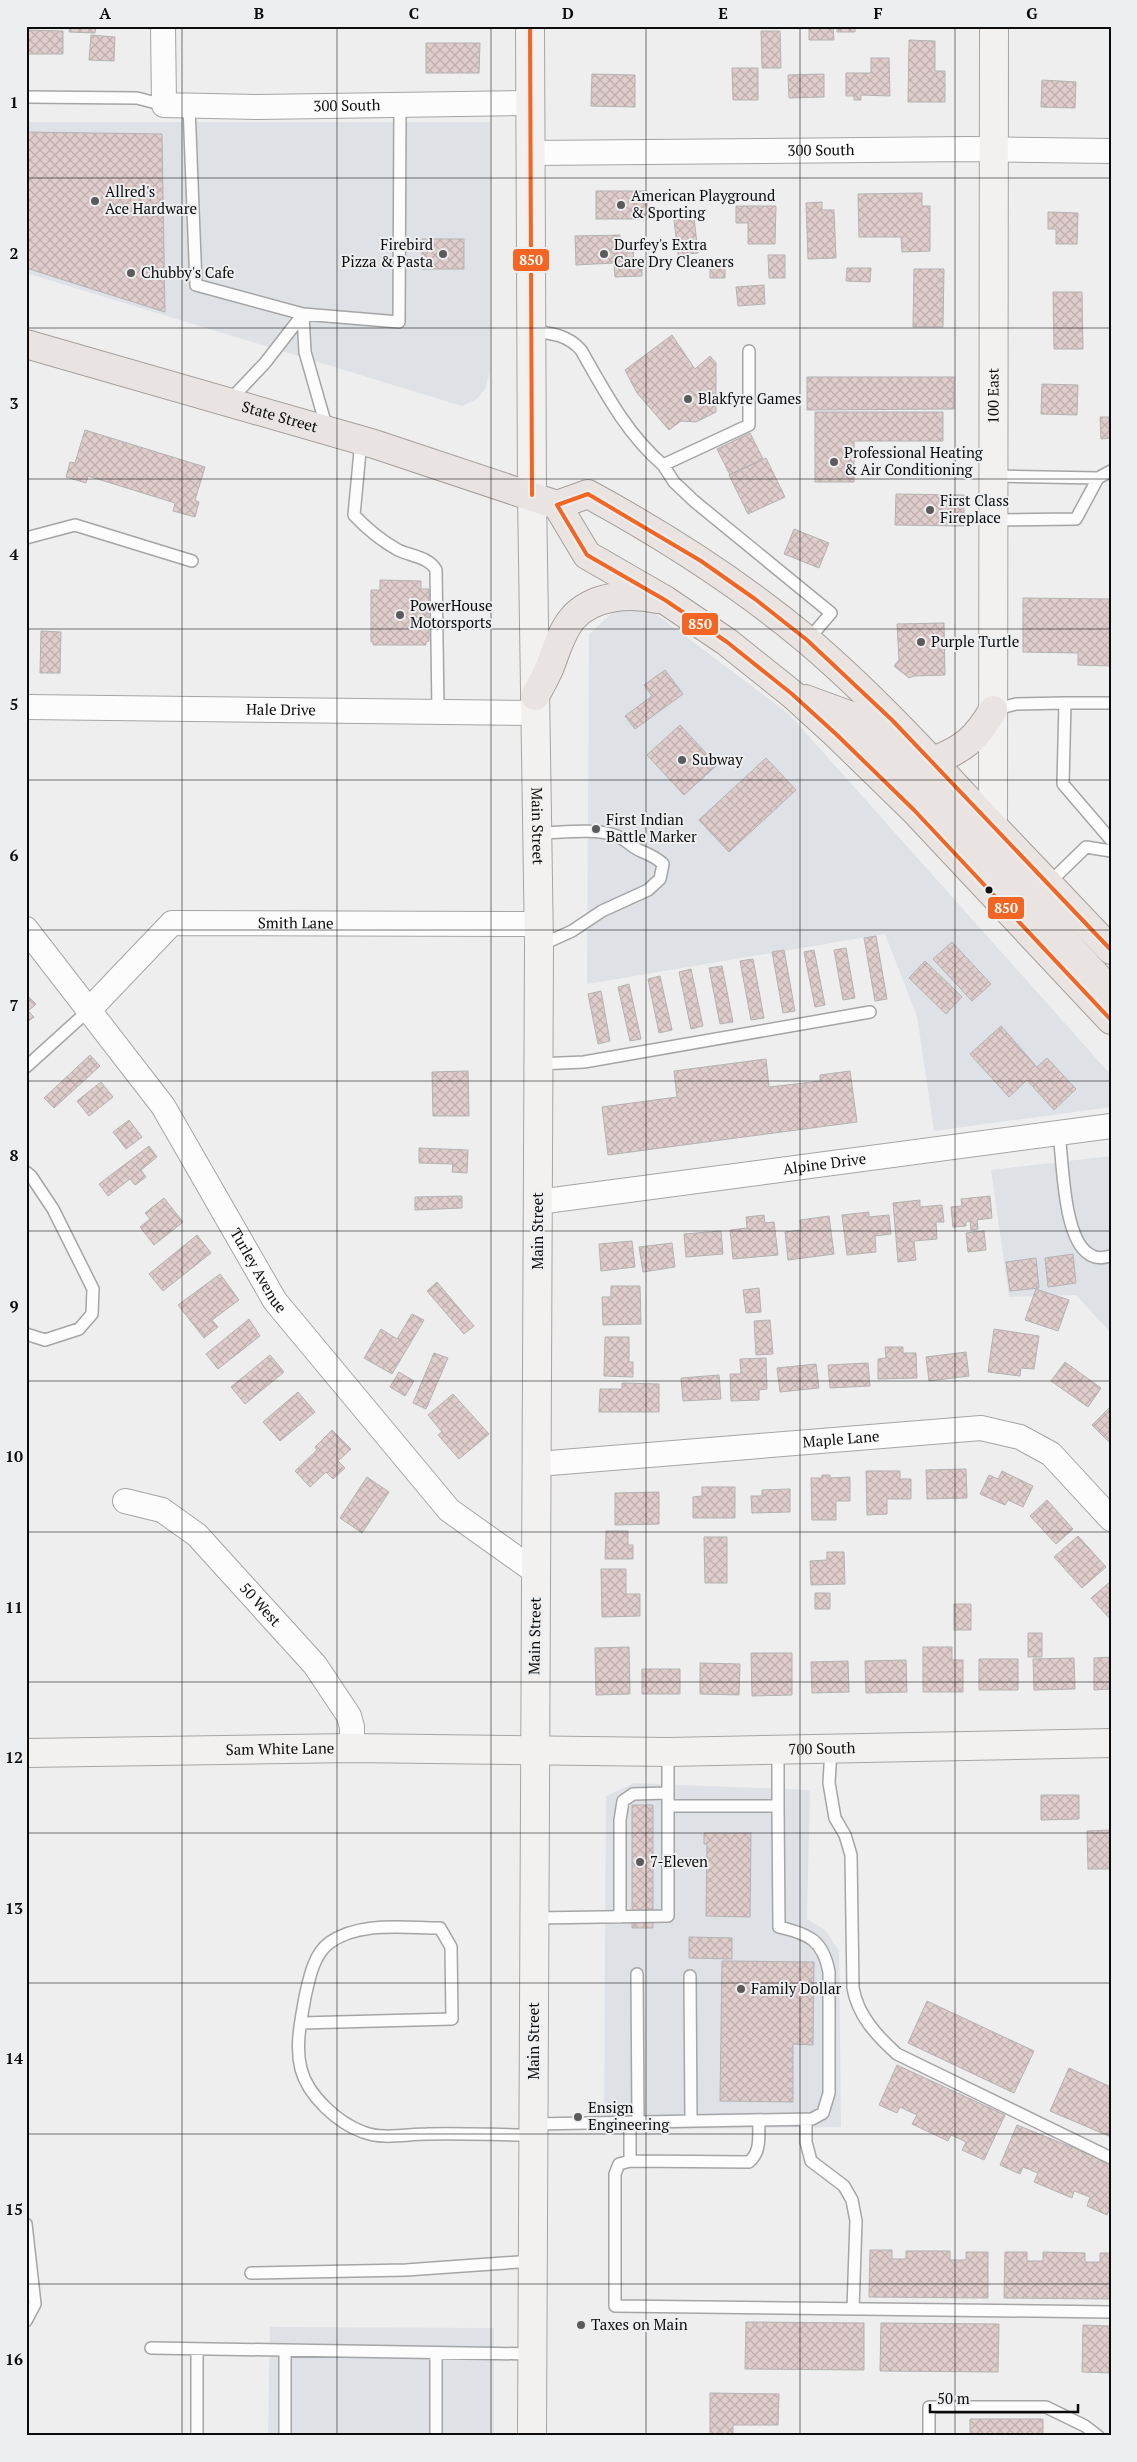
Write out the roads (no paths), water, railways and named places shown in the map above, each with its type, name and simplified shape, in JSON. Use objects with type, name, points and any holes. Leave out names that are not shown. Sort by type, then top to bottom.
[{"type":"main road","name":"Main Street","points":[[530,26],[532,496],[538,935],[538,1464],[534,1750],[532,2436]]},
{"type":"main road","name":"100 East","points":[[984,834],[993,710],[994,26]]},
{"type":"main road","name":"State Street","points":[[26,344],[361,441],[557,505]]},
{"type":"main road","points":[[1111,992],[984,834],[932,761],[860,688],[807,641],[712,568],[644,524],[588,494],[557,505],[586,555],[665,600],[727,642],[792,694],[914,810],[1111,1020]]},
{"type":"main road","points":[[535,705],[562,635],[572,619],[587,607],[605,599],[622,596],[642,596],[665,600]]},
{"type":"main road","points":[[792,694],[854,717],[984,834],[1049,883],[1111,950]]},
{"type":"main road","points":[[932,761],[963,748],[970,742],[993,710]]},
{"type":"main road","name":"700 South","points":[[534,1750],[668,1752],[1111,1743]]},
{"type":"main road","name":"Sam White Lane","points":[[26,1753],[352,1748],[534,1750]]},
{"type":"street","points":[[163,26],[164,105]]},
{"type":"street","name":"300 South","points":[[164,105],[530,103]]},
{"type":"street","name":"300 South","points":[[531,153],[1111,151]]},
{"type":"street","name":"Hale Drive","points":[[26,707],[438,712],[535,705]]},
{"type":"street","name":"Smith Lane","points":[[89,1010],[172,923],[538,935]]},
{"type":"street","name":"Turley Avenue","points":[[26,929],[163,1106],[274,1301],[449,1510],[536,1572]]},
{"type":"street","name":"Alpine Drive","points":[[538,1202],[1111,1126]]},
{"type":"street","name":"Maple Lane","points":[[538,1464],[981,1428],[1020,1436],[1051,1454],[1111,1519]]},
{"type":"street","name":"50 West","points":[[125,1501],[162,1510],[197,1534],[321,1673],[349,1716],[352,1727],[352,1748]]},
{"type":"lane","points":[[26,97],[137,98],[164,105]]},
{"type":"lane","points":[[189,106],[196,285],[303,314],[399,322],[400,105]]},
{"type":"lane","points":[[228,402],[265,363],[303,314]]},
{"type":"lane","points":[[303,314],[305,352],[327,431]]},
{"type":"lane","points":[[532,331],[558,334],[574,341],[623,423],[645,450],[663,465],[674,482],[694,501],[831,613],[807,641]]},
{"type":"lane","points":[[663,465],[749,425],[749,351]]},
{"type":"lane","points":[[361,441],[354,515],[375,534],[399,550],[432,563],[436,570],[438,712]]},
{"type":"lane","points":[[993,476],[1098,478],[1111,471]]},
{"type":"lane","points":[[993,520],[1076,519],[1098,478]]},
{"type":"lane","points":[[26,538],[75,525],[192,561]]},
{"type":"lane","points":[[1065,702],[1063,784],[1111,840]]},
{"type":"lane","points":[[993,710],[1016,704],[1111,703]]},
{"type":"lane","points":[[537,833],[600,832],[614,835],[629,842],[639,850],[658,858],[664,864],[660,879],[648,890],[602,910],[572,931],[538,935]]},
{"type":"lane","points":[[1049,883],[1086,846],[1111,851]]},
{"type":"lane","points":[[26,1067],[89,1010]]},
{"type":"lane","points":[[538,1064],[584,1062],[870,1012]]},
{"type":"lane","points":[[1059,1134],[1070,1221],[1078,1243],[1088,1254],[1099,1258],[1111,1256]]},
{"type":"lane","points":[[26,1172],[32,1176],[54,1209],[93,1289],[92,1314],[79,1329],[46,1340],[26,1334]]},
{"type":"lane","points":[[831,1749],[829,1783],[835,1818],[845,1835],[851,1855],[853,1988],[856,2002],[866,2020],[879,2038],[897,2054],[1111,2158]]},
{"type":"lane","points":[[301,2023],[452,2019],[451,1947],[440,1928],[357,1929],[328,1944],[310,1970],[301,2023],[299,2036],[302,2070],[318,2099],[348,2126],[365,2133],[380,2136],[634,2122],[812,2119],[823,2113],[829,2093],[829,1972],[826,1955],[818,1943],[801,1932],[779,1927],[778,1750]]},
{"type":"lane","points":[[535,1918],[668,1916],[668,1752]]},
{"type":"lane","points":[[620,1917],[620,1820],[624,1801],[633,1794],[668,1794]]},
{"type":"lane","points":[[668,1806],[778,1806]]},
{"type":"lane","points":[[630,2161],[634,2122],[637,1974]]},
{"type":"lane","points":[[690,1976],[691,2121]]},
{"type":"lane","points":[[806,2119],[806,2142],[811,2161],[844,2186],[852,2200],[856,2221],[853,2309]]},
{"type":"lane","points":[[759,2120],[758,2150],[756,2156],[749,2162],[630,2161],[619,2164],[615,2174],[615,2306],[1111,2312]]},
{"type":"lane","points":[[26,2224],[35,2304],[26,2321]]},
{"type":"lane","points":[[251,2273],[406,2270],[533,2261]]},
{"type":"lane","points":[[151,2348],[284,2352],[532,2354]]},
{"type":"lane","points":[[197,2350],[197,2436]]},
{"type":"lane","points":[[284,2352],[285,2436]]},
{"type":"lane","points":[[436,2353],[436,2436]]},
{"type":"lane","points":[[929,2436],[929,2407],[1046,2407],[1085,2426],[1098,2436]]},
{"type":"place","name":"Allred's Ace Hardware","points":[[95,201]]},
{"type":"place","name":"American Playground & Sporting","points":[[621,205]]},
{"type":"place","name":"Firebird Pizza & Pasta","points":[[443,254]]},
{"type":"place","name":"Durfey's Extra Care Dry Cleaners","points":[[604,254]]},
{"type":"place","name":"Chubby's Cafe","points":[[131,273]]},
{"type":"place","name":"Blakfyre Games","points":[[688,399]]},
{"type":"place","name":"Professional Heating & Air Conditioning","points":[[834,462]]},
{"type":"place","name":"First Class Fireplace","points":[[930,510]]},
{"type":"place","name":"PowerHouse Motorsports","points":[[400,615]]},
{"type":"place","name":"Purple Turtle","points":[[921,642]]},
{"type":"place","name":"Subway","points":[[682,760]]},
{"type":"place","name":"First Indian Battle Marker","points":[[596,829]]},
{"type":"place","name":"7-Eleven","points":[[640,1862]]},
{"type":"place","name":"Family Dollar","points":[[741,1989]]},
{"type":"place","name":"Ensign Engineering","points":[[578,2117]]},
{"type":"place","name":"Taxes on Main","points":[[581,2325]]}]
